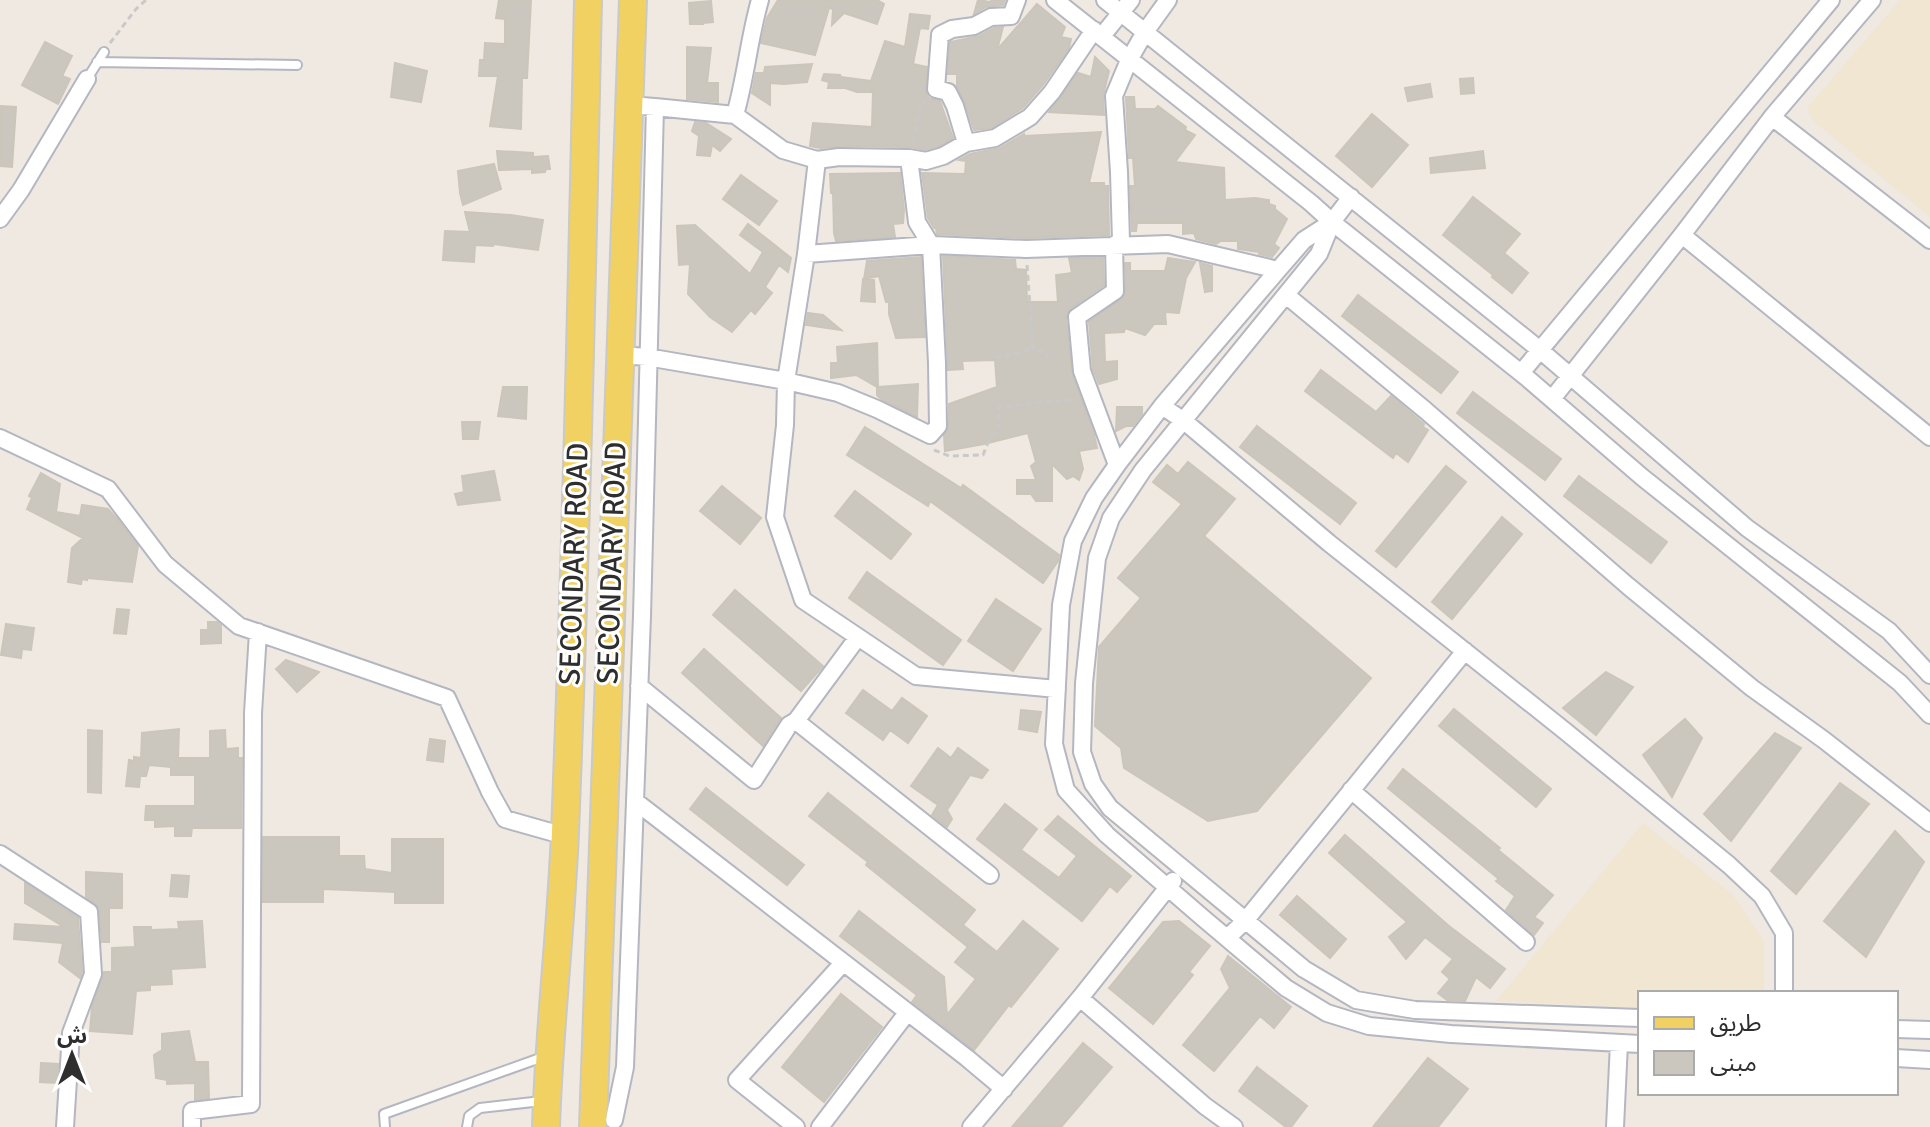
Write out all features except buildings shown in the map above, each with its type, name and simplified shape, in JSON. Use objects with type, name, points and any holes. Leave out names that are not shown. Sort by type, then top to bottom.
[{"type":"main road","name":"SECONDARY ROAD","points":[[546,1127],[548,1055],[565,836],[581,357],[588,0]]},
{"type":"main road","name":"SECONDARY ROAD","points":[[609,1125],[594,1092],[620,355],[642,106],[633,0]]},
{"type":"street","points":[[735,115],[760,0]]},
{"type":"street","points":[[966,143],[948,92],[936,89],[940,35],[952,29],[974,26],[991,17],[1011,16],[1017,0]]},
{"type":"street","points":[[1055,0],[1521,373],[1642,477],[1900,683],[1930,715]]},
{"type":"street","points":[[1105,0],[1126,6],[1145,32],[1540,350],[1747,528],[1889,631],[1930,675]]},
{"type":"street","points":[[1114,245],[1121,241],[1114,96],[1129,60],[1168,0]]},
{"type":"street","points":[[1521,373],[1831,0]]},
{"type":"street","points":[[1552,399],[1772,117],[1872,0]]},
{"type":"street","points":[[609,1125],[625,1067],[639,686],[647,357],[642,106],[735,115],[783,150],[817,160],[839,157],[926,161],[943,156],[966,143],[995,138],[1030,117],[1098,33],[1126,6]]},
{"type":"street","points":[[0,219],[21,190],[87,79]]},
{"type":"street","points":[[1772,117],[1930,240]]},
{"type":"street","points":[[620,355],[786,381],[838,393],[930,435],[938,426],[931,245],[917,222],[909,158]]},
{"type":"street","points":[[817,160],[786,381],[785,425],[775,517],[803,600],[916,676],[1057,689]]},
{"type":"street","points":[[1351,197],[1332,222],[1319,254],[1143,470],[1111,518],[1097,558],[1084,683],[1082,752],[1093,784],[1110,808],[1245,921],[1304,969],[1356,1000],[1415,1010],[1638,1018]]},
{"type":"street","points":[[1332,222],[1304,240],[1162,406],[1094,498],[1073,541],[1061,605],[1054,744],[1066,790],[1107,835],[1167,887],[1286,988],[1327,1013],[1369,1026],[1451,1034],[1638,1044]]},
{"type":"street","points":[[1682,235],[1930,437]]},
{"type":"street","points":[[806,254],[931,245],[1026,249],[1168,244],[1278,270]]},
{"type":"street","points":[[1114,245],[1115,291],[1077,317],[1082,371],[1117,465]]},
{"type":"street","points":[[1286,295],[1752,688],[1930,823]]},
{"type":"street","points":[[1162,406],[1729,865],[1762,896],[1784,933],[1784,991]]},
{"type":"street","points":[[0,438],[108,489],[165,564],[239,626],[447,698],[505,819],[565,836]]},
{"type":"street","points":[[192,1127],[192,1111],[251,1104],[253,713],[258,632]]},
{"type":"street","points":[[639,686],[754,780],[789,725],[796,721],[858,637]]},
{"type":"street","points":[[1227,938],[1245,921],[1465,651]]},
{"type":"street","points":[[796,721],[990,875]]},
{"type":"street","points":[[1351,790],[1526,942]]},
{"type":"street","points":[[635,801],[1004,1089]]},
{"type":"street","points":[[0,854],[89,912],[93,974],[71,1033],[65,1127]]},
{"type":"street","points":[[971,1127],[1080,998],[1182,868]]},
{"type":"street","points":[[796,1127],[737,1080],[843,963]]},
{"type":"street","points":[[1080,998],[1205,1106],[1234,1127]]},
{"type":"street","points":[[820,1127],[907,1013]]},
{"type":"street","points":[[1898,1029],[1930,1030]]},
{"type":"street","points":[[1615,1127],[1619,1043]]},
{"type":"street","points":[[1898,1058],[1930,1060]]},
{"type":"lane","points":[[87,79],[104,52]]},
{"type":"lane","points":[[97,62],[297,65]]},
{"type":"lane","points":[[385,1127],[384,1114],[548,1055]]},
{"type":"lane","points":[[467,1127],[469,1116],[480,1108],[546,1100]]},
{"type":"path","points":[[104,52],[146,0]]},
{"type":"path","points":[[909,158],[921,105],[936,89]]},
{"type":"path","points":[[1026,249],[1033,349]]},
{"type":"path","points":[[995,358],[1033,349],[1046,352],[1049,364]]},
{"type":"path","points":[[930,435],[935,451],[949,456],[983,455],[991,435],[998,429],[999,407],[1091,397]]},
{"type":"shaded area","points":[[1900,0],[1930,0],[1930,217],[1813,121],[1807,108]]},
{"type":"shaded area","points":[[1643,823],[1733,895],[1764,941],[1764,991],[1638,991],[1638,1008],[1496,1001]]}]
